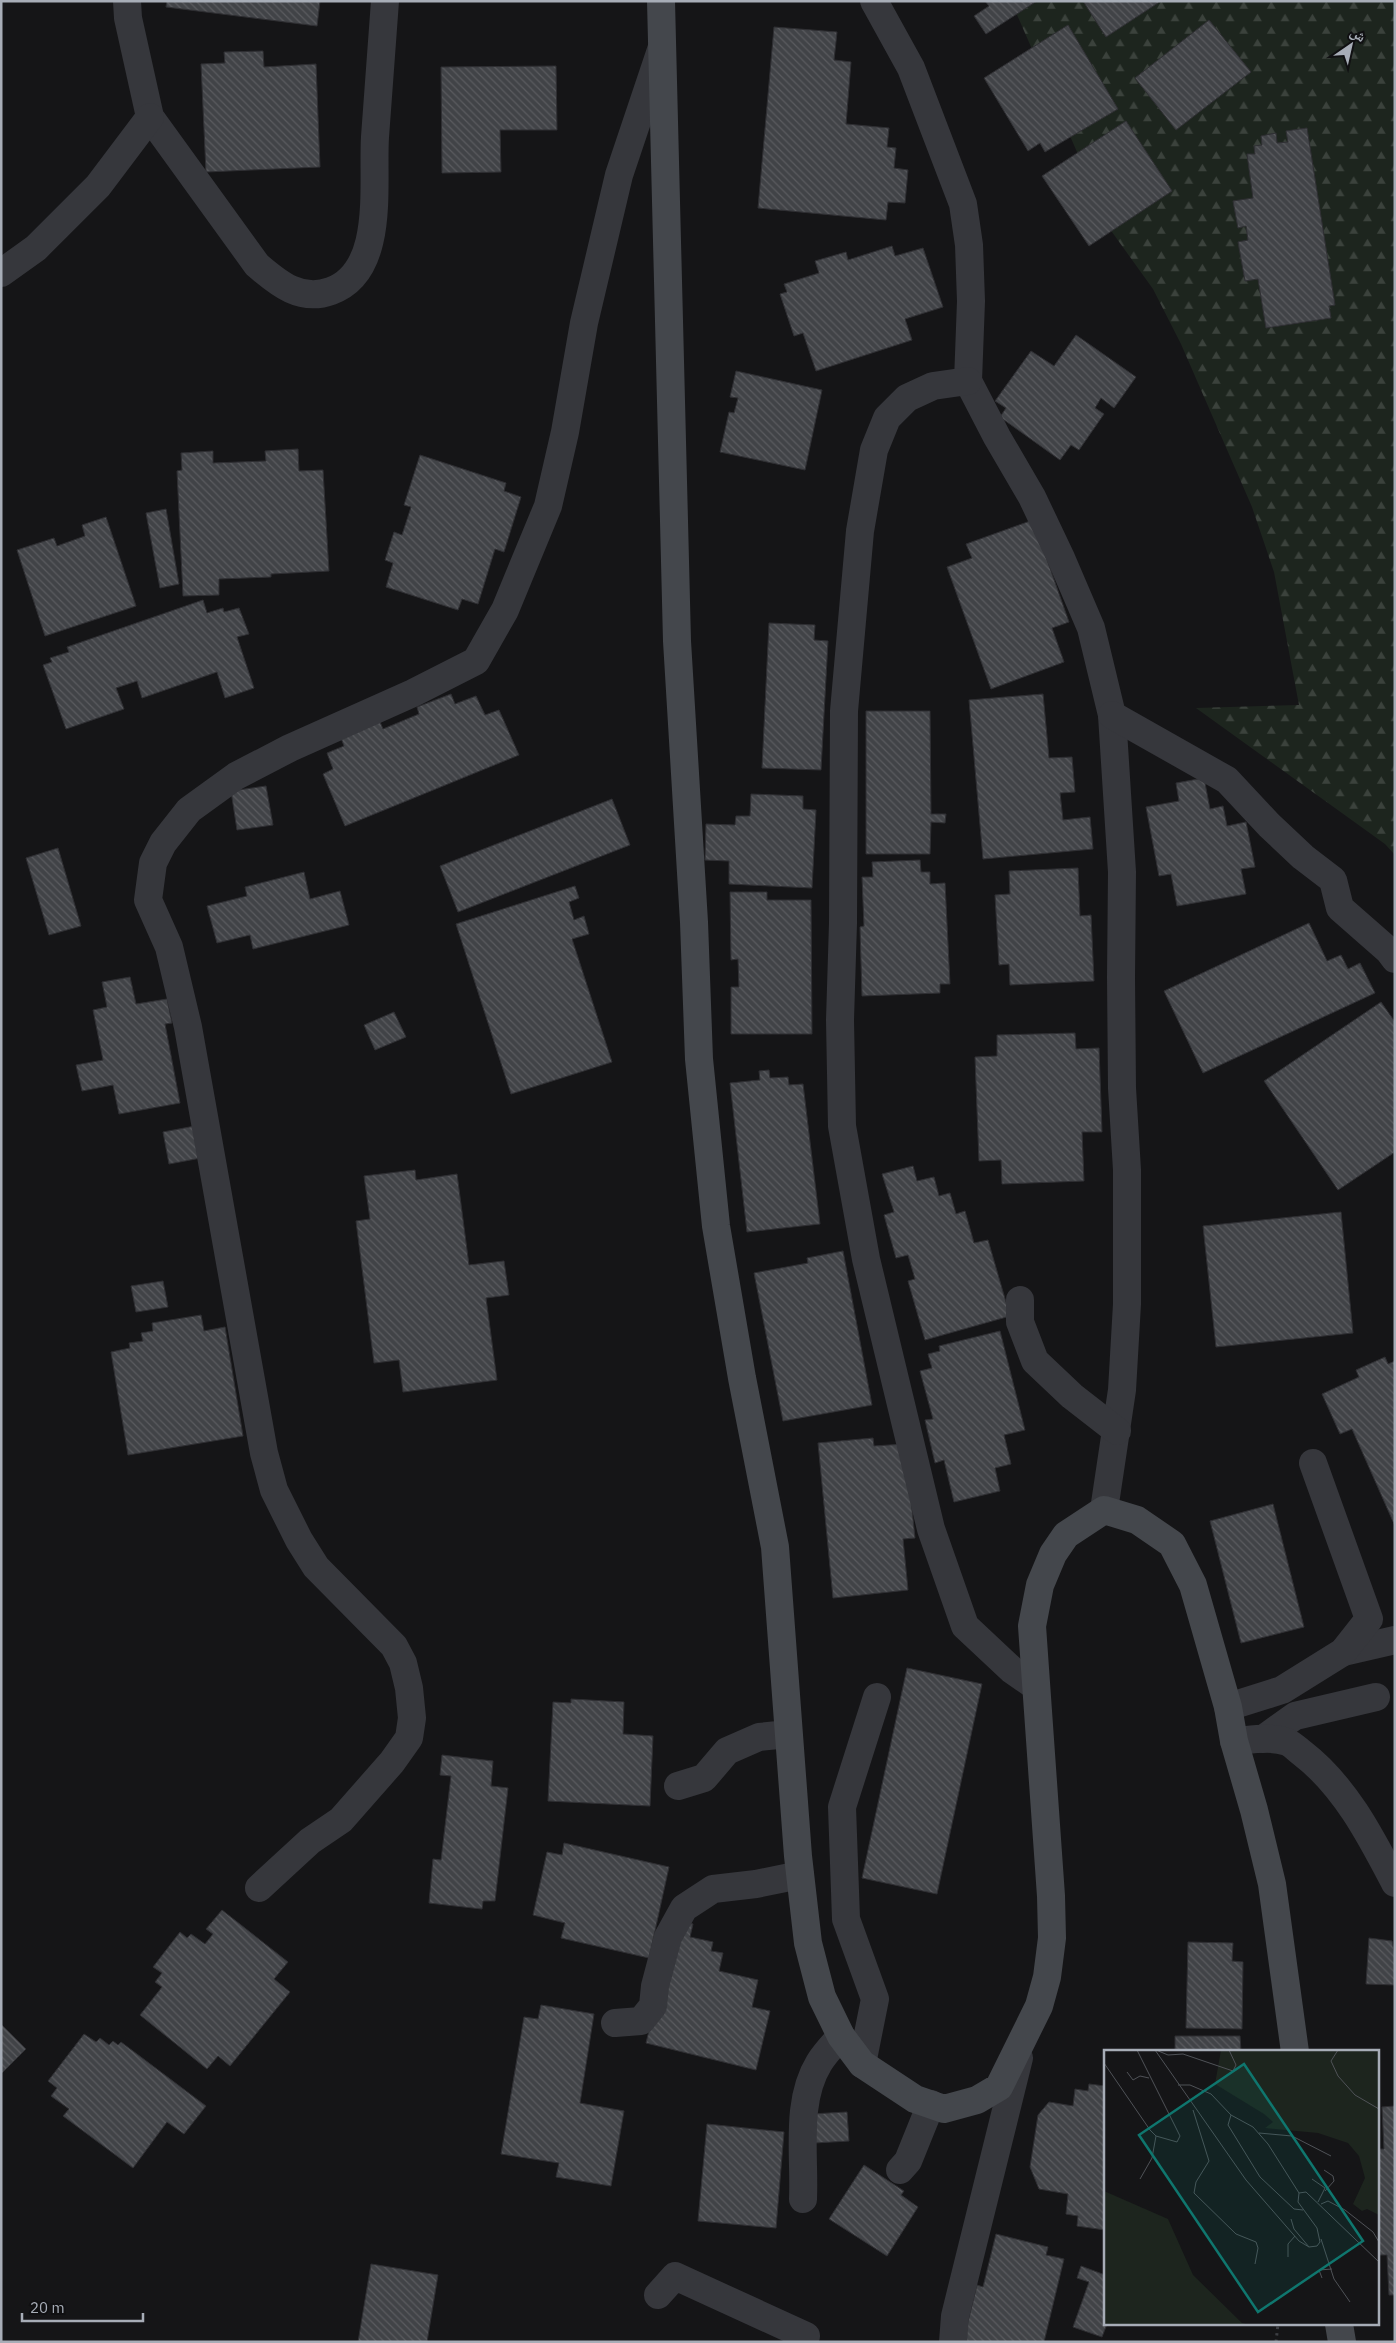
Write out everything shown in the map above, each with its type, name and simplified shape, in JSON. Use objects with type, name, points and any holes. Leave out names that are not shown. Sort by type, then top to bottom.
[{"type":"street","points":[[127,1],[128,18],[150,117],[257,265],[277,283],[301,294],[321,294],[339,288],[356,274],[368,252],[373,215],[375,140],[385,1]]},
{"type":"street","points":[[661,1],[664,43],[677,641],[694,922],[698,1059],[716,1226],[742,1378],[775,1547],[788,1734],[800,1876],[808,1942],[822,1997],[841,2036],[862,2064],[915,2099],[944,2109],[977,2100],[999,2086],[1038,2006],[1047,1977],[1052,1938],[1042,1742],[1035,1686],[1032,1626],[1040,1585],[1053,1554],[1066,1535],[1104,1510],[1122,1390],[1127,1304],[1127,1170],[1122,1088],[1122,872],[1112,715],[1091,628],[1032,497],[997,438],[968,381],[971,301],[970,245],[963,204],[911,68],[874,1]]},
{"type":"street","points":[[259,1888],[310,1841],[341,1820],[392,1762],[410,1738],[412,1718],[410,1688],[404,1663],[394,1646],[316,1567],[299,1540],[274,1490],[264,1453],[188,1027],[169,947],[148,900],[153,863],[163,843],[189,810],[236,776],[290,748],[413,693],[476,661],[505,610],[548,506],[565,432],[584,323],[620,175],[664,43]]},
{"type":"street","points":[[1,273],[36,248],[98,186],[150,117]]},
{"type":"street","points":[[968,381],[933,386],[906,398],[887,418],[874,450],[860,531],[844,711],[843,923],[840,1020],[842,1126],[866,1259],[931,1529],[964,1626],[1012,1670],[1035,1686]]},
{"type":"street","points":[[1112,715],[1227,780],[1276,831],[1333,880],[1340,908],[1389,951],[1395,960]]},
{"type":"street","points":[[1020,1300],[1020,1322],[1035,1361],[1072,1396],[1117,1430]]},
{"type":"street","points":[[1313,1463],[1369,1619],[1343,1652]]},
{"type":"street","points":[[1104,1510],[1138,1520],[1172,1544],[1193,1585],[1228,1707],[1234,1742],[1254,1810],[1272,1884],[1295,2050]]},
{"type":"street","points":[[1228,1707],[1282,1690],[1343,1652],[1395,1640]]},
{"type":"street","points":[[862,2064],[874,1999],[846,1919],[842,1806],[877,1697]]},
{"type":"street","points":[[1263,1739],[1295,1716],[1376,1697]]},
{"type":"street","points":[[678,1786],[704,1778],[727,1751],[759,1737],[788,1734]]},
{"type":"street","points":[[1234,1742],[1263,1739],[1288,1742],[1316,1764],[1346,1800],[1395,1883]]},
{"type":"street","points":[[615,2024],[641,2020],[653,2006],[655,1986],[668,1937],[684,1908],[713,1889],[800,1876]]},
{"type":"street","points":[[952,2342],[955,2316],[1026,2030]]},
{"type":"street","points":[[803,2199],[804,2162],[801,2120],[818,2064],[841,2036]]},
{"type":"street","points":[[900,2170],[908,2161],[931,2104]]},
{"type":"street","points":[[658,2295],[675,2276],[813,2340]]},
{"type":"street","points":[[1339,2326],[1342,2342]]},
{"type":"path","points":[[1276,2342],[1278,2326]]},
{"type":"green space","points":[[1011,1],[1395,1],[1395,855],[1385,844],[1196,708],[1299,705],[1274,572],[1252,507],[1181,344],[1153,289],[1112,232]]},
{"type":"building","points":[[167,1],[320,1],[317,26],[166,7]]},
{"type":"building","points":[[985,1],[1037,1],[986,34],[974,16],[989,6]]},
{"type":"building","points":[[1083,1],[1161,1],[1106,37]]},
{"type":"building","points":[[1209,20],[1251,72],[1176,130],[1135,78]]},
{"type":"building","points":[[1068,25],[1118,109],[1045,152],[1040,143],[1028,151],[984,78]]},
{"type":"building","points":[[774,27],[837,32],[834,60],[851,62],[846,124],[889,128],[887,147],[896,148],[894,168],[908,170],[905,203],[888,202],[886,220],[758,208]]},
{"type":"building","points":[[263,51],[264,67],[316,64],[320,167],[206,172],[201,64],[225,63],[224,52]]},
{"type":"building","points":[[556,66],[557,130],[500,130],[501,172],[442,173],[441,67]]},
{"type":"building","points":[[1126,121],[1172,191],[1089,246],[1042,176]]},
{"type":"building","points":[[1307,128],[1335,305],[1329,306],[1331,318],[1266,328],[1258,279],[1245,281],[1238,242],[1248,240],[1246,226],[1238,228],[1233,201],[1253,198],[1247,154],[1255,154],[1254,146],[1262,145],[1261,136],[1276,133],[1277,143],[1288,142],[1286,131]]},
{"type":"building","points":[[892,246],[895,256],[923,248],[943,307],[905,319],[912,340],[816,371],[803,333],[794,336],[780,294],[787,292],[784,284],[819,273],[815,261],[846,252],[848,260]]},
{"type":"building","points":[[1076,335],[1136,377],[1114,408],[1101,398],[1095,408],[1104,414],[1079,450],[1071,445],[1060,460],[1000,417],[1006,408],[995,401],[1031,351],[1054,366]]},
{"type":"building","points":[[736,371],[822,390],[805,470],[720,452],[729,412],[734,413],[738,398],[730,397]]},
{"type":"building","points":[[298,449],[299,471],[323,470],[329,571],[271,574],[271,577],[219,579],[219,595],[183,596],[177,471],[182,470],[181,453],[213,451],[213,463],[266,461],[265,451]]},
{"type":"building","points":[[420,455],[506,483],[504,491],[521,497],[504,552],[495,549],[478,604],[462,599],[458,610],[386,587],[393,563],[385,560],[394,532],[402,535],[411,507],[404,505]]},
{"type":"building","points":[[166,509],[179,584],[160,588],[146,513]]},
{"type":"building","points":[[106,517],[136,606],[45,636],[17,550],[54,538],[57,546],[85,536],[82,525]]},
{"type":"building","points":[[1033,520],[1069,622],[1052,628],[1064,662],[991,689],[947,567],[972,558],[966,544]]},
{"type":"building","points":[[203,600],[207,613],[223,608],[224,612],[239,608],[249,634],[237,637],[254,688],[225,698],[217,672],[142,698],[137,681],[116,688],[124,709],[66,729],[43,665],[52,662],[50,658],[69,652],[67,647]]},
{"type":"building","points":[[769,623],[815,625],[814,640],[828,641],[821,770],[762,768]]},
{"type":"building","points":[[451,694],[455,704],[476,696],[485,715],[499,710],[519,755],[345,826],[323,774],[333,769],[327,753],[344,746],[341,738],[380,722],[383,729],[419,714],[417,707]]},
{"type":"building","points":[[1043,694],[1049,758],[1072,757],[1075,792],[1060,793],[1063,820],[1090,817],[1093,849],[983,859],[969,700]]},
{"type":"building","points":[[866,711],[930,711],[931,814],[946,814],[945,823],[931,822],[930,854],[866,854]]},
{"type":"building","points":[[1204,778],[1210,809],[1223,806],[1227,826],[1246,822],[1255,867],[1241,869],[1246,894],[1177,906],[1171,874],[1159,876],[1146,807],[1179,801],[1176,783]]},
{"type":"building","points":[[266,786],[273,825],[237,830],[231,791]]},
{"type":"building","points":[[751,794],[803,796],[803,809],[816,810],[812,888],[729,884],[729,861],[705,860],[706,824],[735,825],[736,816],[750,816]]},
{"type":"building","points":[[612,799],[630,845],[458,912],[440,866]]},
{"type":"building","points":[[58,848],[81,926],[49,935],[26,858]]},
{"type":"building","points":[[920,860],[921,872],[930,872],[930,884],[945,883],[950,984],[940,984],[940,993],[862,996],[860,927],[864,926],[862,877],[873,877],[872,862]]},
{"type":"building","points":[[1078,868],[1080,916],[1091,915],[1094,981],[1010,985],[1009,964],[999,965],[995,895],[1010,894],[1009,871]]},
{"type":"building","points":[[304,872],[310,899],[340,891],[349,925],[253,949],[250,935],[217,943],[207,906],[247,896],[245,887]]},
{"type":"building","points":[[575,886],[579,898],[569,902],[574,920],[584,916],[589,934],[572,939],[612,1062],[511,1094],[456,924]]},
{"type":"building","points":[[730,892],[767,892],[767,900],[811,900],[812,1034],[731,1034],[731,987],[739,987],[738,959],[731,960]]},
{"type":"building","points":[[1309,923],[1327,961],[1341,955],[1348,969],[1360,963],[1375,993],[1203,1073],[1164,991]]},
{"type":"building","points":[[130,977],[136,1004],[167,999],[172,1023],[165,1024],[180,1103],[119,1114],[113,1085],[82,1091],[76,1065],[103,1060],[93,1010],[107,1007],[102,982]]},
{"type":"building","points":[[1381,1002],[1395,1022],[1395,1152],[1338,1190],[1264,1081]]},
{"type":"building","points":[[394,1012],[406,1037],[375,1050],[364,1025]]},
{"type":"building","points":[[1075,1033],[1076,1049],[1099,1048],[1102,1132],[1082,1132],[1084,1181],[1002,1184],[1001,1160],[979,1161],[975,1057],[997,1056],[997,1035]]},
{"type":"building","points":[[769,1070],[770,1078],[788,1077],[789,1085],[803,1084],[820,1224],[747,1232],[730,1083],[760,1080],[759,1071]]},
{"type":"building","points":[[195,1126],[201,1158],[169,1164],[163,1132]]},
{"type":"building","points":[[913,1166],[917,1181],[934,1177],[939,1196],[950,1193],[956,1214],[965,1211],[974,1243],[988,1240],[1010,1316],[925,1340],[908,1281],[915,1279],[908,1255],[896,1258],[884,1215],[894,1212],[882,1174]]},
{"type":"building","points":[[415,1170],[416,1180],[457,1174],[469,1265],[504,1261],[509,1295],[486,1298],[497,1380],[403,1392],[399,1360],[374,1363],[356,1221],[370,1219],[364,1176]]},
{"type":"building","points":[[1341,1212],[1353,1333],[1216,1347],[1203,1226]]},
{"type":"building","points":[[843,1251],[872,1405],[783,1421],[754,1273],[808,1263],[807,1258]]},
{"type":"building","points":[[163,1281],[168,1307],[136,1312],[131,1286]]},
{"type":"building","points":[[201,1315],[204,1331],[225,1327],[243,1436],[128,1455],[111,1352],[130,1348],[129,1343],[143,1341],[141,1333],[153,1331],[152,1323]]},
{"type":"building","points":[[1000,1331],[1025,1430],[1004,1435],[1011,1464],[995,1468],[1000,1491],[954,1502],[944,1460],[935,1463],[925,1420],[933,1419],[920,1371],[932,1368],[928,1354],[940,1351],[939,1346]]},
{"type":"building","points":[[1385,1357],[1388,1364],[1395,1361],[1395,1526],[1352,1429],[1340,1434],[1322,1394],[1359,1377],[1356,1370]]},
{"type":"building","points":[[873,1438],[874,1446],[905,1444],[915,1538],[903,1539],[908,1590],[833,1598],[818,1443]]},
{"type":"building","points":[[1273,1504],[1304,1627],[1241,1643],[1210,1521]]},
{"type":"building","points":[[907,1668],[982,1684],[937,1894],[862,1878]]},
{"type":"building","points":[[571,1699],[624,1702],[623,1734],[653,1736],[650,1806],[548,1801],[553,1702],[571,1703]]},
{"type":"building","points":[[442,1755],[493,1761],[491,1786],[508,1788],[495,1901],[483,1901],[482,1909],[429,1903],[433,1859],[441,1860],[451,1776],[440,1775]]},
{"type":"building","points":[[564,1843],[669,1867],[649,1958],[561,1938],[565,1923],[533,1915],[547,1852],[562,1855]]},
{"type":"building","points":[[222,1910],[288,1962],[274,1979],[290,1992],[230,2066],[218,2056],[207,2069],[140,2015],[162,1987],[155,1982],[162,1973],[153,1967],[180,1932],[187,1938],[191,1934],[205,1944],[213,1934],[206,1929]]},
{"type":"building","points":[[680,1921],[693,1924],[690,1937],[713,1942],[711,1951],[723,1953],[719,1971],[758,1980],[752,2007],[770,2011],[756,2070],[646,2043],[666,1962]]},
{"type":"building","points":[[1369,1938],[1392,1941],[1395,1956],[1395,1985],[1366,1984]]},
{"type":"building","points":[[1188,1942],[1233,1943],[1232,1961],[1243,1962],[1242,2029],[1186,2028]]},
{"type":"building","points":[[541,2005],[594,2014],[580,2103],[624,2111],[611,2186],[556,2177],[559,2163],[501,2154],[524,2017],[538,2019]]},
{"type":"building","points":[[1,2024],[26,2049],[1,2074]]},
{"type":"building","points":[[84,2034],[96,2042],[100,2038],[109,2045],[113,2041],[118,2045],[121,2042],[206,2106],[184,2134],[167,2122],[133,2168],[63,2116],[69,2109],[51,2096],[57,2088],[48,2081]]},
{"type":"building","points":[[1175,2036],[1240,2036],[1241,2050],[1175,2050]]},
{"type":"building","points":[[1089,2084],[1104,2086],[1104,2230],[1077,2226],[1078,2216],[1066,2214],[1068,2194],[1039,2189],[1030,2167],[1038,2115],[1049,2102],[1073,2106],[1075,2089],[1088,2091]]},
{"type":"building","points":[[1395,2106],[1395,2295],[1389,2295],[1387,2255],[1379,2255],[1378,2149],[1384,2149],[1382,2107]]},
{"type":"building","points":[[847,2112],[849,2141],[814,2143],[811,2114]]},
{"type":"building","points":[[707,2124],[784,2132],[776,2228],[698,2221]]},
{"type":"building","points":[[864,2165],[904,2191],[901,2195],[918,2207],[887,2256],[829,2219]]},
{"type":"building","points":[[996,2234],[1048,2247],[1046,2255],[1064,2259],[1044,2342],[963,2342],[977,2285],[983,2287]]},
{"type":"building","points":[[371,2264],[438,2275],[427,2342],[358,2342]]},
{"type":"building","points":[[1081,2266],[1104,2275],[1104,2326],[1106,2326],[1102,2337],[1073,2327],[1089,2282],[1077,2278]]}]
